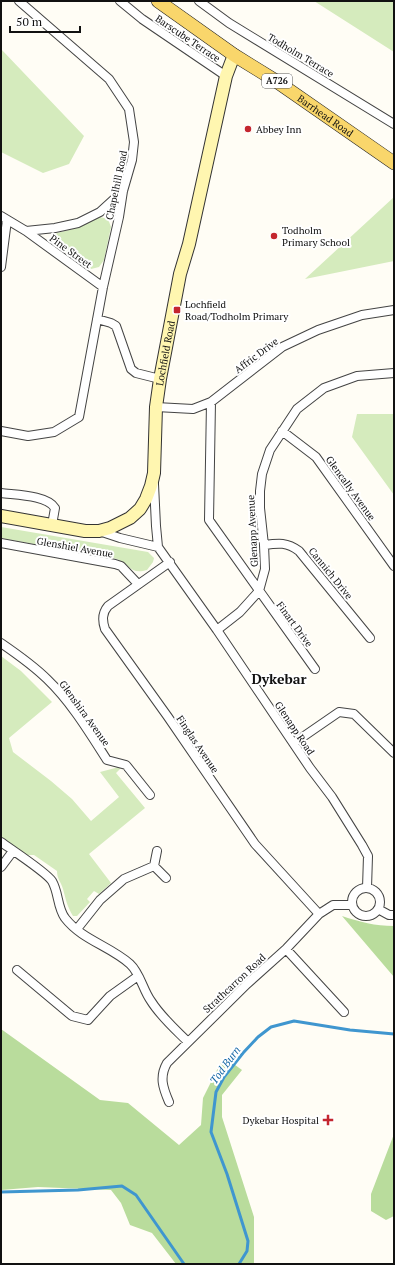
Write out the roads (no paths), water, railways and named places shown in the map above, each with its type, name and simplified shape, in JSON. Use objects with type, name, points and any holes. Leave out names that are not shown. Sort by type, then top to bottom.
[{"type":"main road","name":"Barrhead Road","points":[[158,1],[234,55],[276,81],[394,163]]},
{"type":"street","name":"Chapelhill Road","points":[[1,431],[28,436],[54,432],[79,417],[103,287],[119,217],[123,191],[132,160],[134,142],[129,109],[109,79],[19,1]]},
{"type":"street","name":"Barscube Terrace","points":[[120,1],[142,19],[226,76]]},
{"type":"street","name":"Todholm Terrace","points":[[199,1],[229,22],[394,124]]},
{"type":"street","name":"Lochfield Road","points":[[1,516],[86,531],[99,531],[119,524],[130,518],[140,509],[146,499],[154,473],[156,407],[160,379],[180,274],[189,244],[226,76],[234,55]]},
{"type":"street","name":"Pine Street","points":[[26,231],[55,228],[78,223],[100,212],[123,191]]},
{"type":"street","name":"Pine Street","points":[[4,218],[26,231],[103,287]]},
{"type":"street","points":[[1,267],[4,218]]},
{"type":"street","name":"Affric Drive","points":[[156,407],[193,409],[211,402],[282,346],[318,330],[362,315],[394,310]]},
{"type":"street","points":[[97,319],[111,322],[116,326],[131,368],[136,373],[160,379]]},
{"type":"street","name":"Glenapp Avenue","points":[[217,630],[240,612],[259,591],[265,569],[260,508],[262,474],[270,450],[297,409],[324,388],[357,376],[394,373]]},
{"type":"street","name":"Finart Drive","points":[[211,402],[209,520],[315,669]]},
{"type":"street","name":"Glencally Avenue","points":[[282,431],[316,457],[394,566]]},
{"type":"street","points":[[99,531],[116,537],[158,547],[154,473]]},
{"type":"street","points":[[1,493],[38,498],[52,504],[55,508],[52,525]]},
{"type":"street","name":"Cannich Drive","points":[[264,545],[277,543],[290,544],[299,551],[370,638]]},
{"type":"street","name":"Glenshiel Avenue","points":[[1,544],[116,564],[121,566],[138,584]]},
{"type":"street","name":"Glenapp Road","points":[[158,547],[217,630],[310,768],[332,797],[368,856],[367,888]]},
{"type":"street","points":[[138,584],[170,562]]},
{"type":"street","name":"Finglas Avenue","points":[[138,584],[112,602],[105,610],[103,618],[105,629],[168,717],[255,844],[319,914]]},
{"type":"street","name":"Glenshira Avenue","points":[[1,643],[47,679],[76,714],[107,760],[126,765],[150,794]]},
{"type":"street","points":[[294,743],[339,712],[354,714],[394,753]]},
{"type":"street","points":[[1,842],[51,879],[56,889],[59,908],[66,919],[90,940],[115,952],[132,965],[150,1000],[162,1017],[188,1042]]},
{"type":"street","points":[[1,867],[13,851]]},
{"type":"street","points":[[154,866],[157,851]]},
{"type":"street","points":[[77,929],[100,900],[124,879],[154,866]]},
{"type":"street","points":[[154,866],[166,878]]},
{"type":"street","points":[[367,888],[373,890],[378,895],[380,900],[378,909],[371,915],[362,915],[355,911],[352,905],[354,894],[357,891],[367,888]]},
{"type":"street","name":"Strathcarron Road","points":[[169,1102],[162,1081],[164,1068],[167,1063],[247,984],[286,949],[319,914],[333,905],[352,905]]},
{"type":"street","points":[[378,909],[389,915],[394,915]]},
{"type":"street","points":[[286,949],[344,1012]]},
{"type":"street","points":[[17,970],[72,1016],[88,1020],[110,996],[138,976]]},
{"type":"waterway","name":"Tod Burn","points":[[239,1264],[247,1251],[248,1241],[227,1174],[211,1132],[216,1092],[224,1077],[258,1037],[271,1027],[294,1021],[350,1030],[394,1034]]},
{"type":"waterway","name":"Tod Burn","points":[[1,1192],[78,1190],[122,1186],[136,1195],[184,1264]]},
{"type":"place","name":"Abbey Inn","points":[[248,129]]},
{"type":"place","name":"Todholm Primary School","points":[[274,236]]},
{"type":"place","name":"Lochfield Road/Todholm Primary","points":[[177,310]]},
{"type":"place","name":"Dykebar Hospital","points":[[328,1120]]},
{"type":"district","name":"Dykebar","points":[[279,679]]}]
